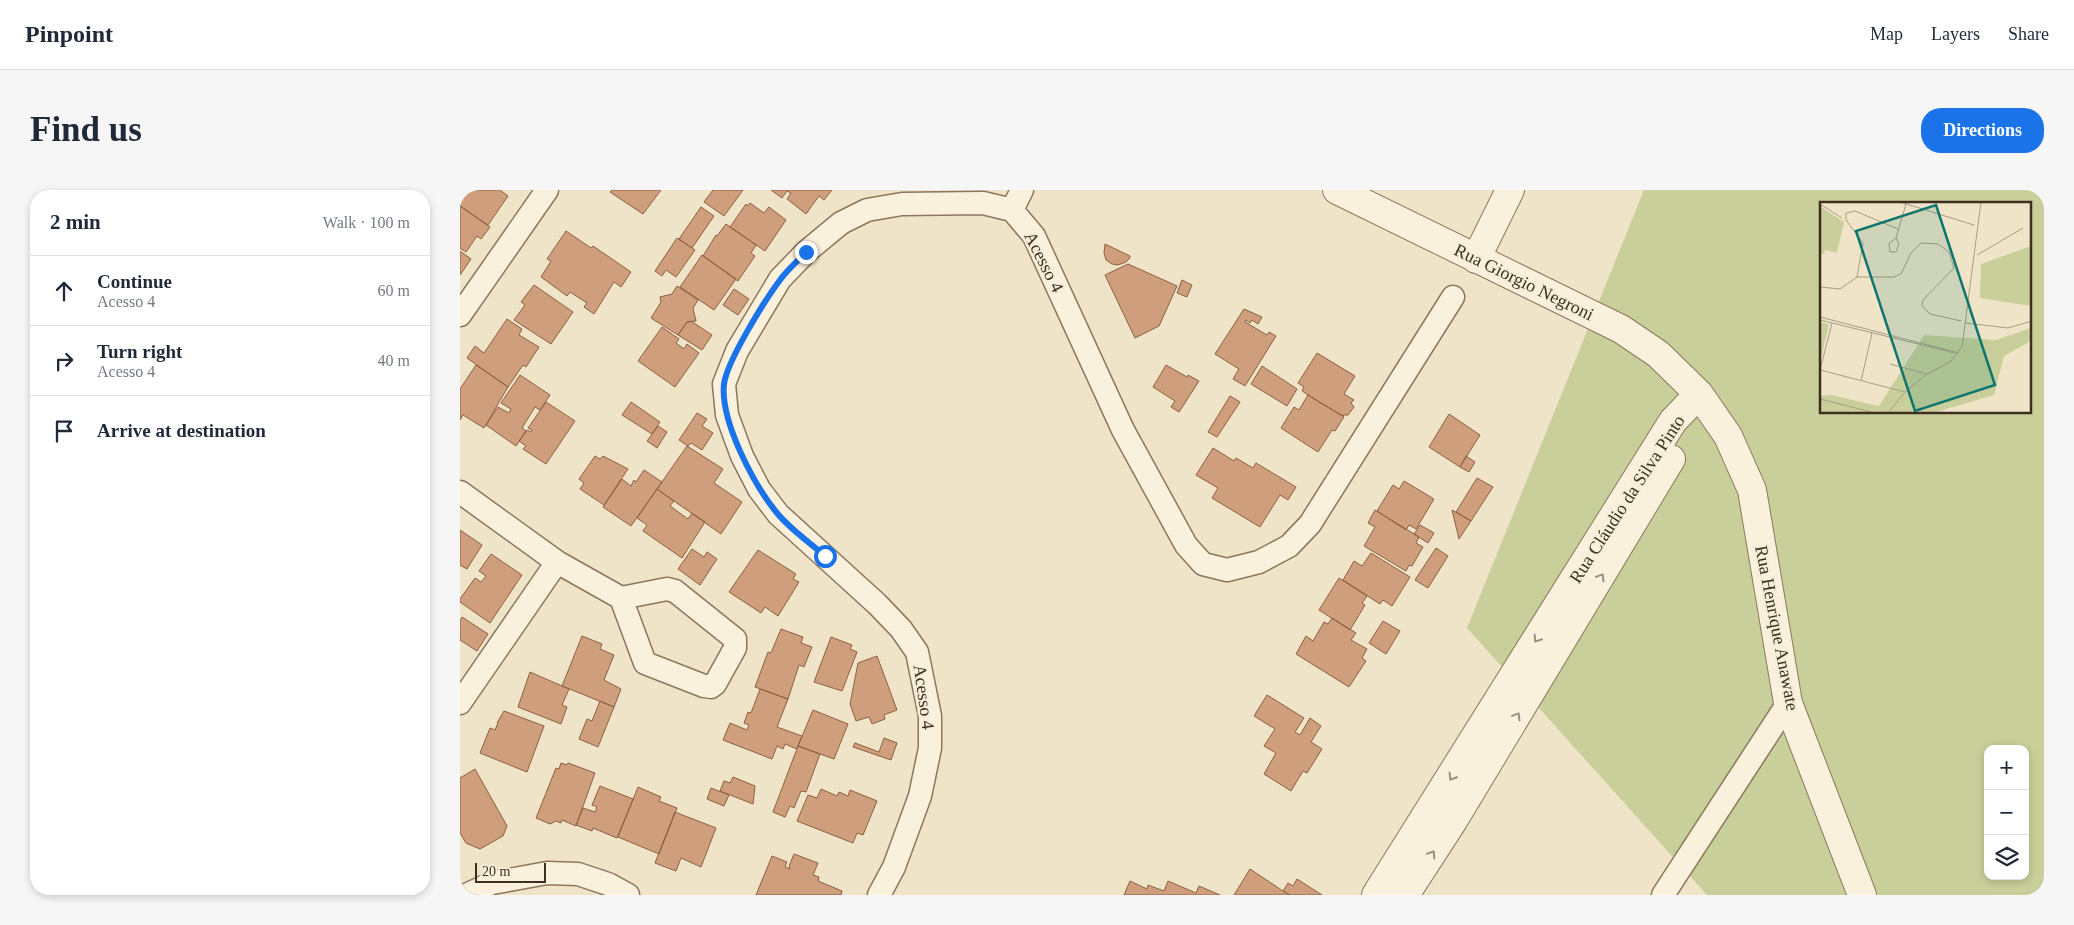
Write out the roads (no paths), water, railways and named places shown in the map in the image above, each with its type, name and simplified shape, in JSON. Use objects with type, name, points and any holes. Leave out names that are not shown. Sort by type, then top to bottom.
[{"type":"street","points":[[460,315],[547,190]]},
{"type":"street","points":[[1012,210],[1022,190]]},
{"type":"street","name":"Rua Giorgio Negroni","points":[[1337,190],[1621,329],[1658,354],[1699,394]]},
{"type":"street","points":[[1476,259],[1510,190]]},
{"type":"street","name":"Acesso 4","points":[[879,895],[894,867],[920,796],[930,748],[930,716],[917,652],[901,629],[877,604],[778,514],[759,489],[742,456],[727,416],[724,384],[737,351],[780,279],[806,252],[841,223],[867,210],[902,204],[983,203],[1012,210],[1034,236],[1123,430],[1186,545],[1203,564],[1227,570],[1259,562],[1289,546],[1310,524],[1452,297]]},
{"type":"street","name":"Rua Cláudio da Silva Pinto","points":[[1406,895],[1443,814],[1563,619],[1685,436],[1699,394]]},
{"type":"street","name":"Rua Henrique Anawate","points":[[1699,394],[1728,436],[1752,490],[1788,703],[1862,895]]},
{"type":"street","points":[[460,492],[557,562],[621,598],[671,589],[735,639],[735,648],[715,684],[711,687],[704,686],[645,663],[621,598]]},
{"type":"street","points":[[460,703],[557,562]]},
{"type":"street","points":[[1664,895],[1788,703]]},
{"type":"street","name":"Rua Cláudio da Silva Pinto","points":[[1376,895],[1443,814]]},
{"type":"street","points":[[466,895],[492,883],[547,873],[578,874],[608,884],[628,895]]}]
